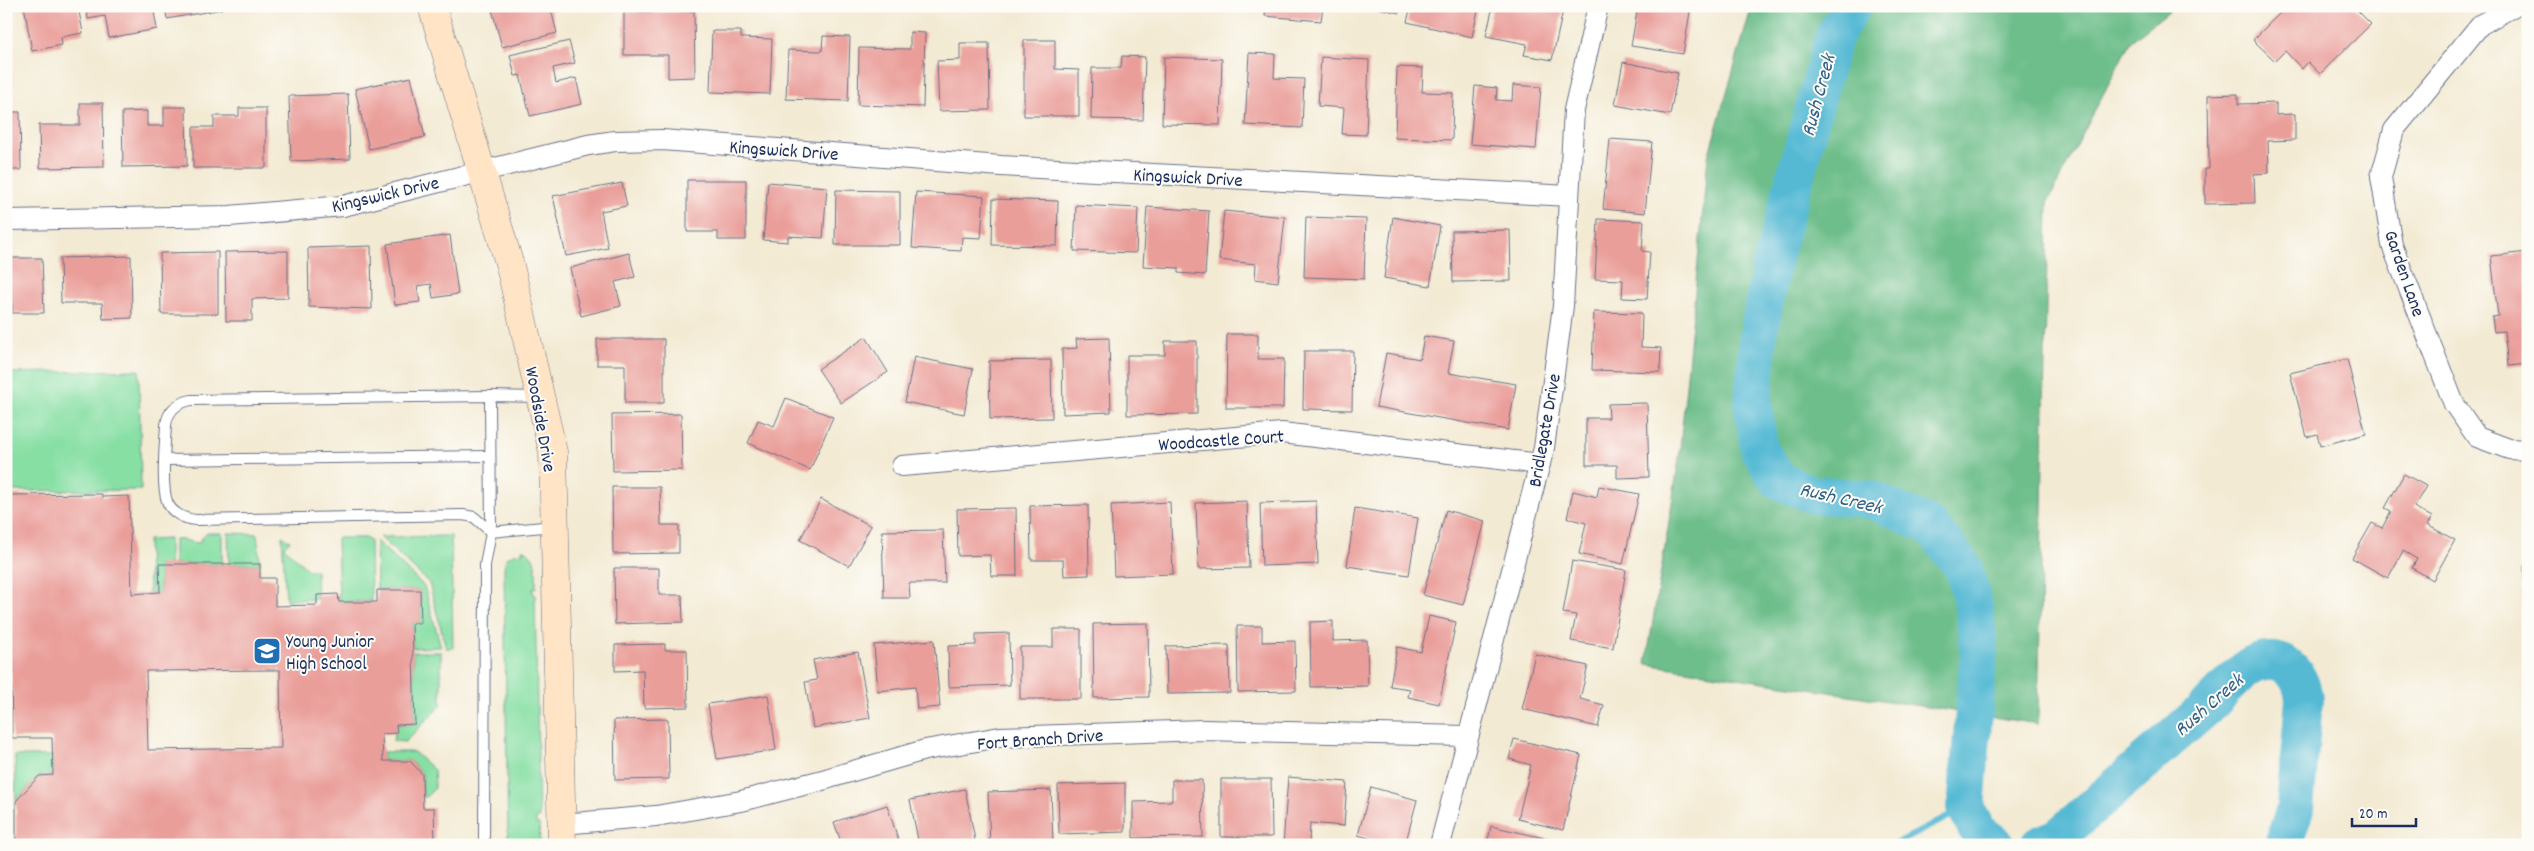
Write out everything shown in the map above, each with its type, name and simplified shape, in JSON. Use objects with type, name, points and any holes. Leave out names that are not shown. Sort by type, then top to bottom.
[{"type":"street","name":"Woodside Drive","points":[[432,6],[510,266],[552,452],[562,834]]},
{"type":"street","name":"Bridlegate Drive","points":[[1440,845],[1466,736],[1544,448],[1563,306],[1574,110],[1598,6]]},
{"type":"street","name":"Garden Lane","points":[[2514,6],[2480,25],[2394,130],[2381,177],[2392,244],[2454,404],[2477,437],[2509,449],[2528,450]]},
{"type":"street","name":"Kingswick Drive","points":[[6,220],[229,216],[343,206],[588,145],[615,141],[662,140],[1001,166],[1569,196]]},
{"type":"street","name":"Woodcastle Court","points":[[902,466],[1282,432],[1540,464]]},
{"type":"street","name":"Fort Branch Drive","points":[[562,834],[741,801],[820,781],[925,750],[1000,737],[1203,730],[1466,736]]},
{"type":"lane","points":[[484,845],[485,565],[491,532],[490,396]]},
{"type":"lane","points":[[541,397],[490,396],[186,402],[176,406],[168,417],[165,460],[167,501],[176,513],[190,519],[463,515],[474,517],[491,532],[554,526]]},
{"type":"lane","points":[[165,460],[490,456]]},
{"type":"green space","points":[[1752,6],[2175,6],[2130,42],[2048,202],[2038,724],[1646,664],[1679,459],[1708,157]]},
{"type":"green space","points":[[139,370],[141,490],[6,491],[6,373]]},
{"type":"green space","points":[[207,533],[222,533],[222,564],[174,564],[174,539],[200,543]]},
{"type":"green space","points":[[228,533],[257,534],[260,564],[229,564]]},
{"type":"green space","points":[[282,536],[290,541],[284,547],[308,570],[316,570],[317,599],[286,600]]},
{"type":"green space","points":[[451,536],[453,648],[446,648],[429,583],[380,537]]},
{"type":"green space","points":[[337,538],[366,538],[370,541],[371,601],[339,602]]},
{"type":"green space","points":[[169,539],[169,564],[159,565],[160,592],[149,593],[148,540]]},
{"type":"green space","points":[[376,541],[424,586],[441,647],[413,648],[412,623],[421,623],[420,590],[377,590]]},
{"type":"green space","points":[[522,549],[534,560],[536,571],[536,588],[533,588],[533,594],[535,594],[539,818],[536,818],[536,824],[539,824],[540,845],[508,845],[504,568],[506,558],[522,553]]},
{"type":"green space","points":[[413,652],[441,652],[441,705],[405,742],[393,741],[396,725],[415,724]]},
{"type":"green space","points":[[6,738],[8,845],[6,845]]},
{"type":"green space","points":[[383,752],[414,752],[434,770],[435,788],[426,797],[423,797],[422,773],[410,761],[383,761]]},
{"type":"green space","points":[[15,756],[53,756],[53,775],[39,776],[16,801]]},
{"type":"building","points":[[24,6],[78,6],[83,33],[61,37],[62,45],[32,51]]},
{"type":"building","points":[[86,6],[153,6],[157,29],[109,38],[105,16],[88,19]]},
{"type":"building","points":[[165,6],[222,6],[222,9],[167,19]]},
{"type":"building","points":[[491,6],[550,6],[557,33],[502,47]]},
{"type":"building","points":[[1266,6],[1323,6],[1321,21],[1265,16]]},
{"type":"building","points":[[1370,6],[1400,6],[1399,13]]},
{"type":"building","points":[[1411,6],[1479,6],[1472,37],[1407,22]]},
{"type":"building","points":[[1493,6],[1564,6],[1552,60],[1524,55],[1527,44],[1486,36]]},
{"type":"building","points":[[1638,6],[1691,6],[1683,54],[1631,46]]},
{"type":"building","points":[[2287,6],[2353,6],[2371,24],[2320,74],[2308,62],[2302,69],[2285,51],[2275,61],[2253,40]]},
{"type":"building","points":[[694,11],[695,77],[668,78],[668,55],[624,55],[624,12]]},
{"type":"building","points":[[712,31],[741,31],[741,38],[772,39],[770,94],[710,92]]},
{"type":"building","points":[[910,32],[925,33],[923,107],[858,105],[859,48],[910,49]]},
{"type":"building","points":[[823,36],[850,37],[848,101],[786,99],[788,50],[822,51]]},
{"type":"building","points":[[1024,40],[1055,40],[1055,69],[1079,70],[1079,116],[1024,116]]},
{"type":"building","points":[[569,41],[575,63],[553,68],[556,83],[576,78],[582,104],[530,116],[520,75],[515,76],[510,55]]},
{"type":"building","points":[[960,43],[989,43],[990,110],[939,111],[937,61],[960,60]]},
{"type":"building","points":[[1249,53],[1275,54],[1274,78],[1304,79],[1302,128],[1245,125]]},
{"type":"building","points":[[1122,56],[1145,57],[1143,120],[1091,119],[1092,68],[1121,68]]},
{"type":"building","points":[[1164,57],[1222,59],[1220,125],[1162,124]]},
{"type":"building","points":[[1321,57],[1369,60],[1366,135],[1342,134],[1344,108],[1318,106]]},
{"type":"building","points":[[1623,62],[1678,73],[1670,115],[1615,105]]},
{"type":"building","points":[[1397,67],[1423,68],[1422,92],[1453,93],[1452,140],[1395,138]]},
{"type":"building","points":[[411,77],[425,137],[369,149],[355,89]]},
{"type":"building","points":[[1513,85],[1541,87],[1536,149],[1470,144],[1475,86],[1497,88],[1496,100],[1512,101]]},
{"type":"building","points":[[348,94],[350,159],[291,161],[289,96]]},
{"type":"building","points":[[2238,94],[2238,104],[2276,103],[2276,115],[2295,114],[2295,140],[2268,141],[2269,173],[2254,174],[2255,203],[2205,204],[2205,169],[2209,169],[2208,95]]},
{"type":"building","points":[[80,103],[103,103],[104,167],[40,168],[39,125],[80,125]]},
{"type":"building","points":[[164,107],[186,107],[187,166],[123,167],[122,112],[147,111],[147,126],[164,126]]},
{"type":"building","points":[[239,108],[266,108],[266,168],[193,168],[193,127],[214,127],[214,116],[239,116]]},
{"type":"building","points":[[6,112],[20,112],[21,170],[6,170]]},
{"type":"building","points":[[1610,139],[1652,142],[1645,213],[1603,209]]},
{"type":"building","points":[[687,180],[746,180],[746,240],[718,240],[718,232],[687,232]]},
{"type":"building","points":[[768,182],[827,187],[823,238],[788,236],[788,242],[763,240]]},
{"type":"building","points":[[622,183],[627,206],[601,211],[608,248],[566,256],[553,196]]},
{"type":"building","points":[[836,190],[900,191],[900,245],[835,245]]},
{"type":"building","points":[[916,192],[984,196],[981,238],[962,237],[961,251],[912,248]]},
{"type":"building","points":[[993,199],[1058,201],[1057,246],[992,245]]},
{"type":"building","points":[[1076,205],[1138,208],[1136,253],[1074,251]]},
{"type":"building","points":[[1147,207],[1209,211],[1205,275],[1178,273],[1178,268],[1143,266]]},
{"type":"building","points":[[1224,211],[1285,217],[1278,282],[1255,279],[1256,264],[1219,260]]},
{"type":"building","points":[[1306,217],[1366,219],[1364,279],[1304,277]]},
{"type":"building","points":[[1393,217],[1440,226],[1430,286],[1384,278]]},
{"type":"building","points":[[1598,219],[1644,221],[1642,251],[1650,252],[1647,299],[1622,298],[1623,280],[1595,279]]},
{"type":"building","points":[[1510,230],[1511,281],[1453,282],[1452,231]]},
{"type":"building","points":[[450,235],[458,294],[433,298],[431,284],[417,286],[420,302],[395,305],[387,244]]},
{"type":"building","points":[[371,246],[372,309],[309,307],[308,248]]},
{"type":"building","points":[[288,251],[288,298],[252,299],[252,321],[226,321],[225,252]]},
{"type":"building","points":[[218,252],[218,314],[161,314],[160,253]]},
{"type":"building","points":[[2528,252],[2528,364],[2508,366],[2504,331],[2494,332],[2492,317],[2498,316],[2491,256]]},
{"type":"building","points":[[629,253],[635,277],[615,282],[621,306],[581,316],[570,268]]},
{"type":"building","points":[[131,256],[132,318],[103,319],[102,303],[61,303],[60,258]]},
{"type":"building","points":[[6,258],[42,258],[44,313],[12,313],[12,303],[6,303]]},
{"type":"building","points":[[1594,312],[1642,313],[1641,347],[1661,348],[1660,372],[1592,370]]},
{"type":"building","points":[[1227,334],[1258,334],[1258,359],[1284,359],[1283,408],[1226,408]]},
{"type":"building","points":[[1424,336],[1454,341],[1448,373],[1516,384],[1508,430],[1376,407],[1386,353],[1420,359]]},
{"type":"building","points":[[866,337],[888,372],[841,403],[818,369]]},
{"type":"building","points":[[1109,338],[1111,412],[1063,414],[1062,349],[1077,348],[1076,339]]},
{"type":"building","points":[[597,339],[664,339],[664,403],[625,403],[625,365],[597,365]]},
{"type":"building","points":[[1165,341],[1197,341],[1197,414],[1127,415],[1127,355],[1165,355]]},
{"type":"building","points":[[1304,351],[1353,351],[1352,410],[1303,409]]},
{"type":"building","points":[[914,357],[973,369],[964,414],[905,402]]},
{"type":"building","points":[[2347,359],[2366,434],[2320,446],[2317,434],[2307,437],[2290,373]]},
{"type":"building","points":[[1051,360],[1052,418],[990,419],[989,361]]},
{"type":"building","points":[[786,398],[833,417],[810,470],[748,443],[758,420],[774,426]]},
{"type":"building","points":[[1647,403],[1649,477],[1617,478],[1617,465],[1586,465],[1586,418],[1609,418],[1608,404]]},
{"type":"building","points":[[681,414],[682,470],[613,471],[612,415]]},
{"type":"building","points":[[2404,474],[2426,486],[2414,507],[2432,517],[2427,525],[2455,540],[2433,580],[2412,568],[2417,559],[2403,551],[2388,578],[2352,558],[2372,523],[2382,528],[2391,511],[2385,508]]},
{"type":"building","points":[[1599,486],[1639,494],[1623,564],[1579,554],[1586,523],[1567,518],[1573,491],[1597,497]]},
{"type":"building","points":[[612,487],[660,487],[661,525],[679,525],[679,553],[613,554]]},
{"type":"building","name":"Young Junior High School","points":[[102,494],[102,497],[129,496],[132,594],[160,592],[159,564],[260,564],[260,578],[275,578],[275,606],[317,605],[317,595],[338,594],[339,602],[377,602],[377,590],[420,590],[421,623],[412,623],[415,724],[396,725],[397,733],[382,734],[383,761],[410,761],[422,774],[423,808],[434,808],[435,845],[16,845],[16,801],[39,776],[53,775],[52,738],[12,738],[11,672],[6,672],[6,495]],"holes":[[[280,670],[281,748],[148,750],[146,671]]]},
{"type":"building","points":[[821,499],[871,526],[849,566],[800,540]]},
{"type":"building","points":[[1247,501],[1249,568],[1198,569],[1196,503]]},
{"type":"building","points":[[1316,501],[1318,564],[1262,566],[1260,503]]},
{"type":"building","points":[[1170,502],[1173,574],[1114,576],[1111,505]]},
{"type":"building","points":[[1088,505],[1089,575],[1064,576],[1063,560],[1031,560],[1030,506]]},
{"type":"building","points":[[1016,508],[1017,576],[991,576],[990,555],[958,556],[957,509]]},
{"type":"building","points":[[1355,508],[1418,518],[1409,575],[1347,566]]},
{"type":"building","points":[[1446,510],[1485,521],[1463,605],[1423,595]]},
{"type":"building","points":[[943,530],[945,583],[909,583],[910,598],[884,598],[882,531]]},
{"type":"building","points":[[1572,561],[1626,570],[1613,648],[1571,641],[1576,615],[1563,613]]},
{"type":"building","points":[[2524,565],[2528,565],[2528,606],[2523,606]]},
{"type":"building","points":[[614,568],[659,568],[659,595],[682,595],[683,622],[615,624]]},
{"type":"building","points":[[1429,616],[1456,622],[1439,704],[1408,697],[1410,689],[1390,686],[1397,647],[1421,652]]},
{"type":"building","points":[[1333,621],[1333,641],[1367,640],[1368,686],[1311,687],[1310,622]]},
{"type":"building","points":[[1148,623],[1149,697],[1094,698],[1093,624]]},
{"type":"building","points":[[1237,626],[1262,626],[1262,642],[1295,641],[1296,691],[1238,692]]},
{"type":"building","points":[[1053,629],[1081,629],[1081,699],[1020,699],[1020,647],[1053,647]]},
{"type":"building","points":[[1009,633],[1010,685],[949,687],[948,646],[976,645],[976,634]]},
{"type":"building","points":[[934,640],[940,707],[917,709],[915,687],[878,691],[874,645]]},
{"type":"building","points":[[665,644],[665,650],[687,650],[688,707],[644,708],[643,670],[615,671],[615,645]]},
{"type":"building","points":[[1229,645],[1230,693],[1167,694],[1166,646]]},
{"type":"building","points":[[858,652],[870,718],[813,728],[805,682],[817,680],[813,660]]},
{"type":"building","points":[[1535,654],[1588,666],[1580,699],[1604,705],[1598,727],[1522,709]]},
{"type":"building","points":[[768,695],[776,750],[717,759],[708,704]]},
{"type":"building","points":[[668,719],[669,779],[615,780],[614,720]]},
{"type":"building","points":[[1514,739],[1581,755],[1563,830],[1518,819],[1531,765],[1509,759]]},
{"type":"building","points":[[1288,777],[1347,782],[1344,826],[1310,823],[1309,845],[1283,845]]},
{"type":"building","points":[[1221,779],[1271,779],[1272,837],[1221,837]]},
{"type":"building","points":[[1172,780],[1202,780],[1203,837],[1133,838],[1133,802],[1172,801]]},
{"type":"building","points":[[1125,783],[1125,832],[1059,834],[1058,785]]},
{"type":"building","points":[[1371,787],[1417,800],[1405,845],[1392,845],[1358,835]]},
{"type":"building","points":[[965,789],[976,845],[919,845],[910,800]]},
{"type":"building","points":[[1051,790],[1053,843],[990,845],[988,792]]},
{"type":"building","points":[[887,805],[900,845],[842,845],[834,822]]},
{"type":"building","points":[[1491,826],[1553,840],[1552,845],[1487,845]]},
{"type":"waterway","name":"Rush Creek","points":[[1852,6],[1833,38],[1772,262],[1758,336],[1753,405],[1759,449],[1778,480],[1811,494],[1873,500],[1930,526],[1964,568],[1974,607],[1979,650],[1966,808],[1978,831],[1997,845]]},
{"type":"waterway","name":"Rush Creek","points":[[2039,845],[2058,837],[2207,707],[2242,672],[2255,664],[2265,661],[2282,663],[2289,668],[2299,681],[2304,699],[2295,809],[2283,845]]},
{"type":"waterway","points":[[1893,845],[1966,808]]},
{"type":"place","name":"Young Junior High School","points":[[267,651]]}]
